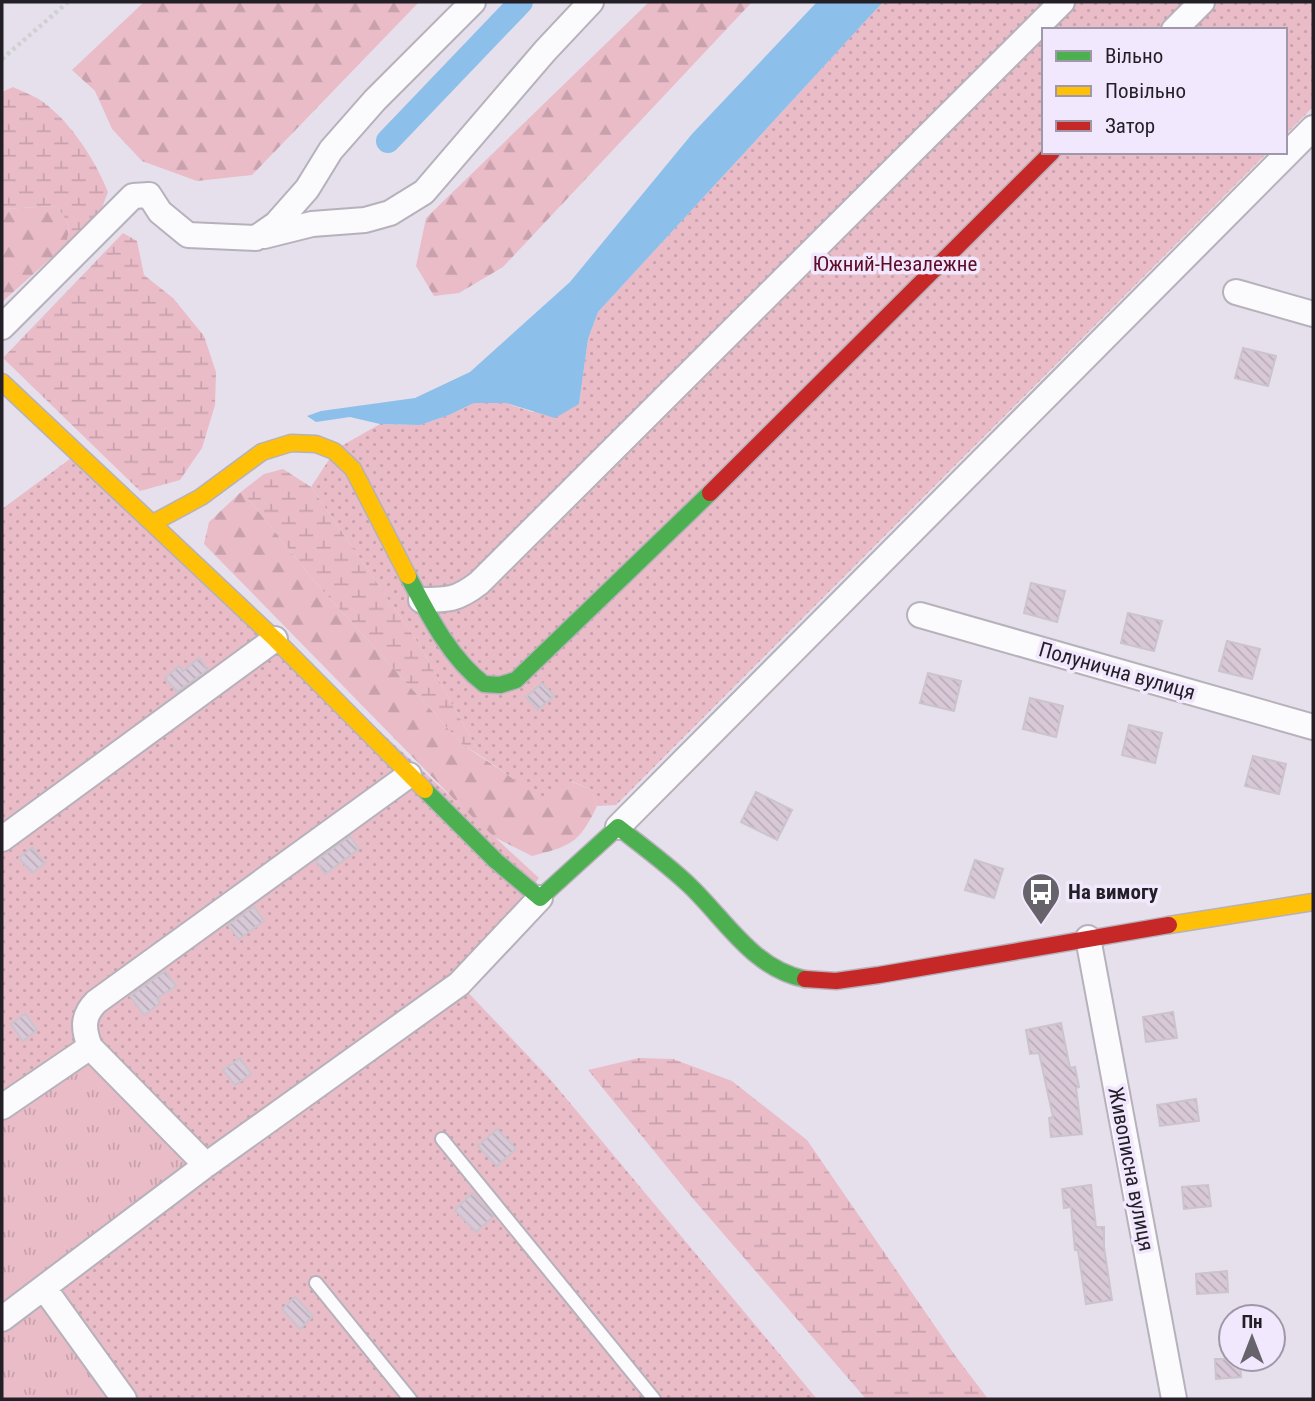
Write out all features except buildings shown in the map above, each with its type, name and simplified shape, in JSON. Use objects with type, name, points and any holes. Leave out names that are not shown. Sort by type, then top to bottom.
[{"type":"street","points":[[256,238],[276,223],[307,189],[331,150],[375,100],[473,2]]},
{"type":"street","points":[[2,327],[134,196],[149,195],[160,212],[188,236],[256,238],[312,224],[365,220],[390,213],[424,192],[545,51],[592,2]]},
{"type":"street","points":[[421,600],[449,600],[463,595],[479,583],[1062,2]]},
{"type":"street","points":[[1176,28],[1202,2]]},
{"type":"street","points":[[2,1319],[206,1165],[459,984],[540,898],[618,827],[1313,128]]},
{"type":"street","points":[[153,523],[201,497],[269,447],[291,442],[336,449],[353,469],[421,600],[453,653],[472,675],[484,684],[507,685],[516,680],[664,539],[1050,154]]},
{"type":"street","points":[[1236,292],[1313,314]]},
{"type":"street","points":[[2,382],[275,639],[496,861],[540,898]]},
{"type":"street","name":"Полунична вулиця","points":[[920,615],[1313,727]]},
{"type":"street","points":[[2,839],[275,639]]},
{"type":"street","points":[[206,1165],[90,1047],[84,1022],[89,1009],[409,775]]},
{"type":"street","points":[[618,827],[690,885],[754,954],[773,967],[801,979],[836,981],[1313,902]]},
{"type":"street","name":"Живописна вулиця","points":[[1088,938],[1174,1399]]},
{"type":"street","points":[[2,1107],[90,1047]]},
{"type":"street","points":[[44,1288],[124,1399]]},
{"type":"lane","points":[[442,1139],[654,1399]]},
{"type":"lane","points":[[316,1283],[410,1399]]},
{"type":"path","points":[[2,59],[68,2]]},
{"type":"green space","points":[[144,2],[419,2],[252,175],[197,181],[142,161],[112,129],[95,91],[72,70]]},
{"type":"green space","points":[[649,2],[752,2],[503,267],[459,293],[434,296],[416,266],[426,218]]},
{"type":"green space","name":"Южний-Незалежне","points":[[883,2],[1313,2],[1313,107],[1287,133],[1287,28],[1042,28],[1042,154],[1266,154],[616,805],[597,806],[590,789],[571,781],[543,800],[481,756],[419,644],[311,487],[336,449],[380,424],[420,425],[474,403],[506,403],[532,412],[579,404],[588,339],[598,312]]},
{"type":"green space","points":[[13,87],[40,100],[73,131],[97,168],[108,192],[98,218],[67,244],[69,225],[57,206],[2,209],[2,92]]},
{"type":"green space","points":[[57,206],[69,225],[67,244],[2,302],[2,209]]},
{"type":"green space","points":[[123,233],[137,241],[144,275],[173,298],[204,336],[216,372],[215,405],[202,448],[180,480],[140,491],[3,358]]},
{"type":"green space","points":[[78,453],[539,878],[460,984],[550,1079],[817,1399],[124,1399],[44,1288],[205,1166],[90,1047],[2,1107],[2,509]]},
{"type":"green space","points":[[283,469],[311,487],[419,644],[481,756],[462,744],[316,583],[242,491],[264,474]]},
{"type":"green space","points":[[242,491],[316,583],[462,744],[543,799],[570,781],[590,789],[597,806],[579,836],[565,846],[532,856],[488,834],[204,544],[209,522]]},
{"type":"green space","points":[[90,1047],[206,1165],[124,1399],[2,1399],[2,1107]]},
{"type":"green space","points":[[639,1058],[673,1059],[732,1081],[807,1140],[988,1399],[866,1399],[689,1194],[588,1070]]},
{"type":"water","points":[[817,2],[883,2],[598,312],[588,339],[579,404],[555,418],[506,403],[474,403],[420,425],[380,424],[350,417],[316,422],[307,416],[321,411],[415,398],[470,372],[570,282],[692,134]]},
{"type":"waterway","points":[[388,141],[521,2]]},
{"type":"traffic: fast","points":[[408,576],[440,634],[460,661],[484,684],[500,685],[516,680],[710,493]]},
{"type":"traffic: fast","points":[[425,790],[496,861],[540,898],[618,827],[689,885],[755,954],[770,965],[805,979]]},
{"type":"traffic: slow","points":[[2,382],[275,639],[425,790]]},
{"type":"traffic: slow","points":[[153,523],[201,497],[262,452],[291,443],[316,444],[334,451],[353,469],[408,576]]},
{"type":"traffic: slow","points":[[1169,925],[1313,902]]},
{"type":"traffic: jam","points":[[710,493],[1050,154]]},
{"type":"traffic: jam","points":[[805,979],[836,981],[879,975],[1169,925]]},
{"type":"place","name":"На вимогу","points":[[1041,926]]}]
